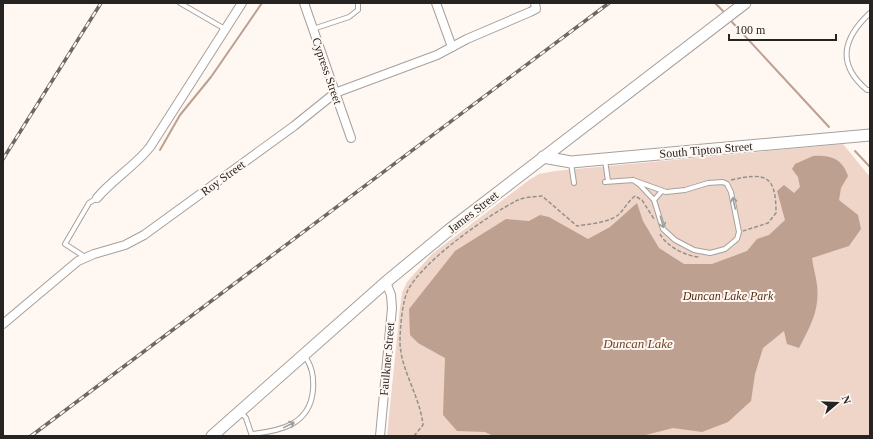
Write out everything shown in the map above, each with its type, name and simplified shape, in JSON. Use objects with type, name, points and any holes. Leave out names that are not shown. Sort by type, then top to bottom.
[{"type":"street","points":[[97,198],[105,188],[138,161],[150,147],[242,3]]},
{"type":"street","name":"Cypress Street","points":[[304,3],[351,138]]},
{"type":"street","points":[[436,3],[452,47]]},
{"type":"street","name":"James Street","points":[[212,436],[386,282],[449,230],[745,3]]},
{"type":"street","name":"Roy Street","points":[[3,324],[74,264],[85,257],[125,245],[144,235],[294,126],[335,94],[437,56],[467,39],[522,16],[535,6]]},
{"type":"street","name":"South Tipton Street","points":[[543,157],[571,162],[870,135]]},
{"type":"street","name":"Faulkner Street","points":[[380,436],[392,308],[391,295],[386,282]]},
{"type":"lane","points":[[180,3],[225,29]]},
{"type":"lane","points":[[312,29],[349,17],[358,10],[358,3]]},
{"type":"lane","points":[[870,13],[856,26],[846,48],[847,59],[855,80],[867,90],[870,90]]},
{"type":"lane","points":[[605,159],[607,182],[633,180],[652,185],[662,191],[679,191],[708,183],[723,182],[727,184],[731,192],[741,232],[737,239],[725,249],[710,253],[694,250],[667,234],[654,200],[639,184],[633,180]]},
{"type":"lane","points":[[571,162],[574,183]]},
{"type":"lane","points":[[654,200],[662,191]]},
{"type":"lane","points":[[85,257],[65,244],[89,203],[97,198]]},
{"type":"lane","points":[[240,411],[246,418],[252,435],[287,427],[296,422],[310,406],[313,374],[309,362],[304,354]]},
{"type":"path","points":[[723,182],[758,175],[767,179],[772,185],[776,200],[776,213],[768,222],[741,232],[744,237]]},
{"type":"path","points":[[414,436],[423,425],[422,410],[402,357],[400,343],[404,303],[408,289],[432,261],[470,230],[519,199],[542,196],[577,226],[594,224],[618,215],[628,201],[635,196],[642,200],[656,225]]},
{"type":"path","points":[[658,230],[661,236],[676,249],[694,257],[702,257]]},
{"type":"green space","name":"Duncan Lake Park","points":[[843,144],[870,177],[870,436],[387,436],[400,308],[402,293],[407,282],[432,254],[529,180],[539,174],[555,171]]},
{"type":"water","name":"Duncan Lake","points":[[813,156],[830,157],[839,161],[842,165],[848,176],[841,188],[839,200],[858,215],[861,229],[849,246],[812,258],[818,294],[816,310],[799,348],[787,344],[784,331],[763,348],[755,374],[751,401],[728,422],[702,432],[673,428],[642,436],[493,436],[485,432],[457,431],[443,415],[445,358],[418,343],[410,335],[409,309],[455,251],[506,219],[529,221],[540,215],[549,217],[588,239],[610,227],[637,203],[643,221],[659,248],[684,264],[712,264],[747,251],[757,239],[769,235],[785,220],[777,191],[784,185],[794,193],[800,187],[798,177],[792,169],[795,164]]},
{"type":"waterway","points":[[160,150],[180,115],[211,77],[262,3]]},
{"type":"waterway","points":[[715,3],[723,11]]},
{"type":"waterway","points":[[732,22],[829,127]]},
{"type":"waterway","points":[[855,151],[870,167]]},
{"type":"railway","points":[[3,159],[101,3]]},
{"type":"railway","points":[[31,436],[609,3]]}]
